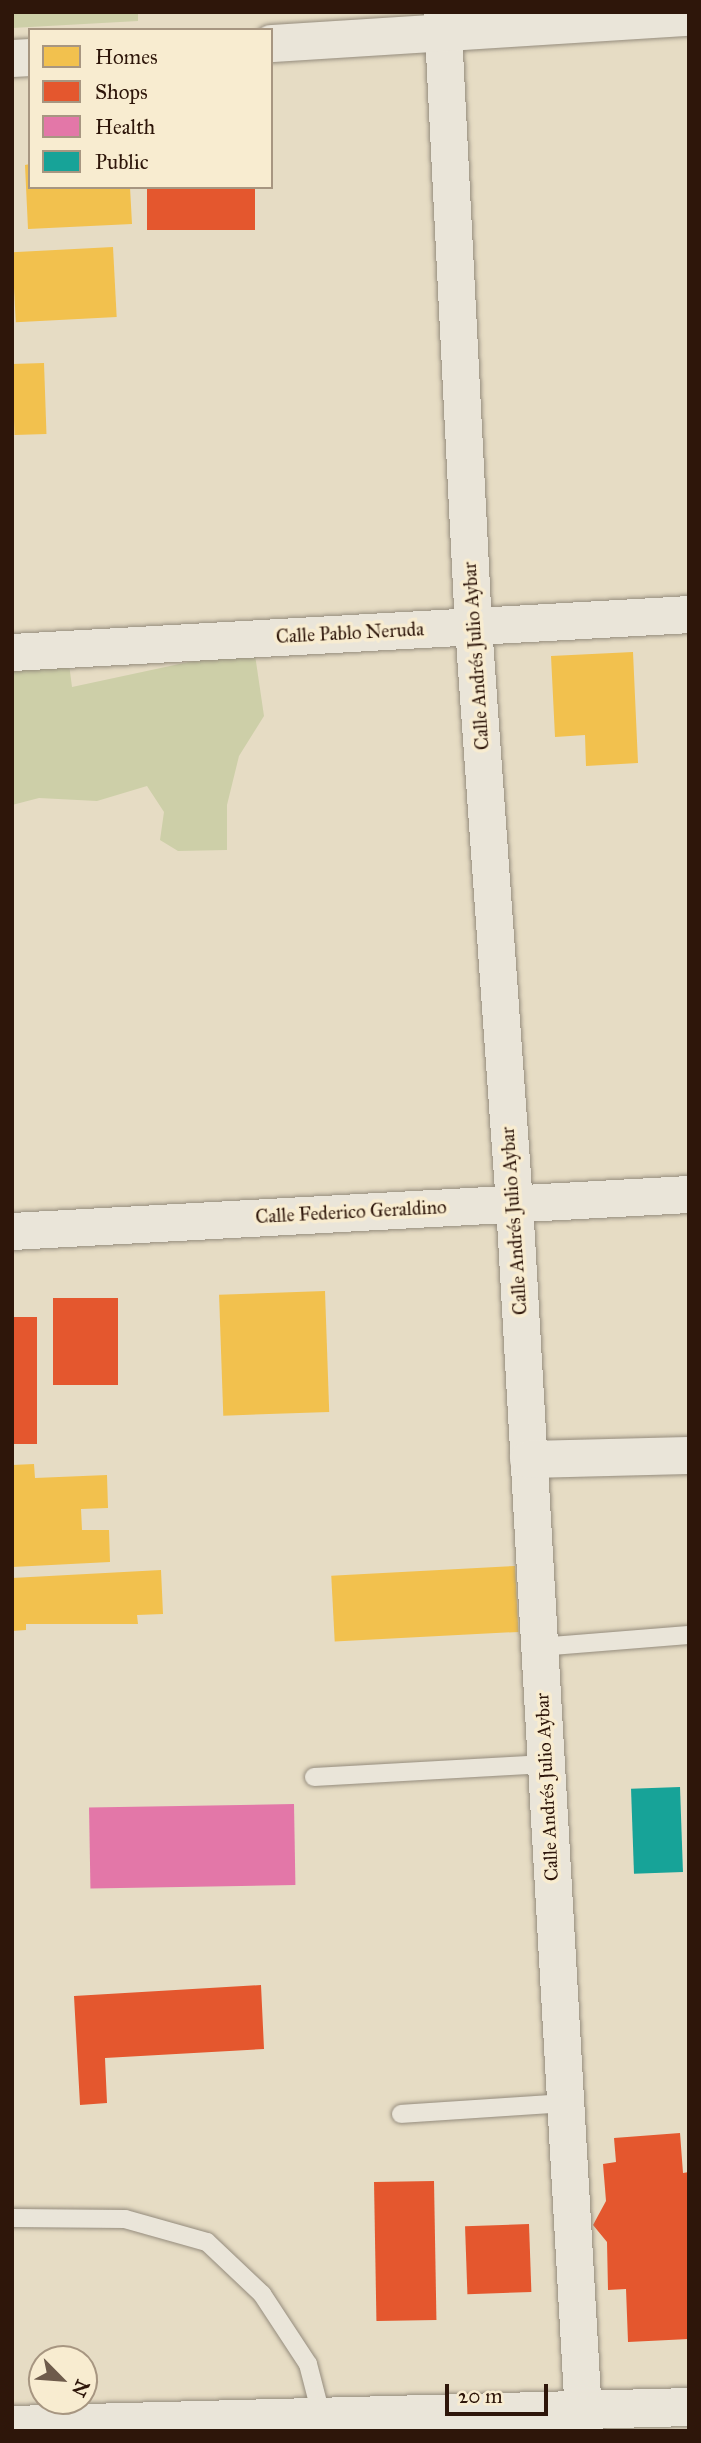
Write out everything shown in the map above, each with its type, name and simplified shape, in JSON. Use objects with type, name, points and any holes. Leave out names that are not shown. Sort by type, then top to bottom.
[{"type":"main road","points":[[12,2425],[322,2418],[584,2422],[689,2407]]},
{"type":"street","points":[[273,43],[442,22],[689,17]]},
{"type":"street","name":"Calle Andrés Julio Aybar","points":[[442,22],[473,626],[514,1203],[584,2422]]},
{"type":"street","name":"Calle Pablo Neruda","points":[[12,652],[689,614]]},
{"type":"street","name":"Calle Federico Geraldino","points":[[12,1231],[689,1194]]},
{"type":"street","points":[[528,1459],[689,1455]]},
{"type":"lane","points":[[540,1647],[689,1636]]},
{"type":"lane","points":[[314,1776],[546,1764]]},
{"type":"lane","points":[[401,2115],[565,2103]]},
{"type":"lane","points":[[12,2218],[125,2220],[207,2242],[270,2306],[308,2364],[322,2418]]},
{"type":"green space","points":[[12,12],[138,12],[138,21],[12,28]]},
{"type":"green space","points":[[254,648],[264,716],[239,756],[227,805],[227,850],[178,851],[160,840],[164,812],[147,786],[97,801],[39,798],[12,805],[12,665],[68,656],[72,687]]},
{"type":"building: Homes","points":[[28,164],[28,189],[130,189],[132,224],[28,229],[25,165]]},
{"type":"building: Homes","points":[[113,247],[117,317],[16,322],[12,252]]},
{"type":"building: Homes","points":[[44,363],[46,434],[14,435],[12,364]]},
{"type":"building: Homes","points":[[633,652],[638,763],[586,766],[585,735],[555,737],[551,656]]},
{"type":"building: Homes","points":[[325,1291],[329,1412],[223,1416],[219,1295]]},
{"type":"building: Homes","points":[[34,1464],[35,1478],[107,1475],[108,1508],[81,1509],[82,1530],[109,1530],[110,1562],[12,1567],[12,1465]]},
{"type":"building: Homes","points":[[515,1566],[518,1632],[335,1642],[331,1576]]},
{"type":"building: Homes","points":[[161,1570],[163,1614],[137,1615],[138,1624],[26,1624],[26,1630],[12,1631],[12,1578]]},
{"type":"building: Shops","points":[[147,189],[255,189],[255,230],[147,230]]},
{"type":"building: Shops","points":[[53,1298],[118,1298],[118,1385],[53,1385]]},
{"type":"building: Shops","points":[[12,1317],[37,1317],[37,1444],[12,1444]]},
{"type":"building: Shops","points":[[261,1985],[264,2049],[105,2058],[107,2103],[80,2105],[74,1996]]},
{"type":"building: Shops","points":[[680,2133],[683,2173],[689,2172],[689,2339],[628,2342],[626,2289],[608,2290],[607,2242],[593,2225],[606,2201],[603,2164],[616,2162],[614,2138]]},
{"type":"building: Shops","points":[[434,2181],[436,2320],[376,2321],[374,2182]]},
{"type":"building: Shops","points":[[529,2224],[531,2292],[467,2294],[465,2226]]},
{"type":"building: Health","points":[[294,1804],[295,1885],[90,1889],[89,1808]]},
{"type":"building: Public","points":[[680,1787],[683,1872],[634,1874],[631,1789]]}]
